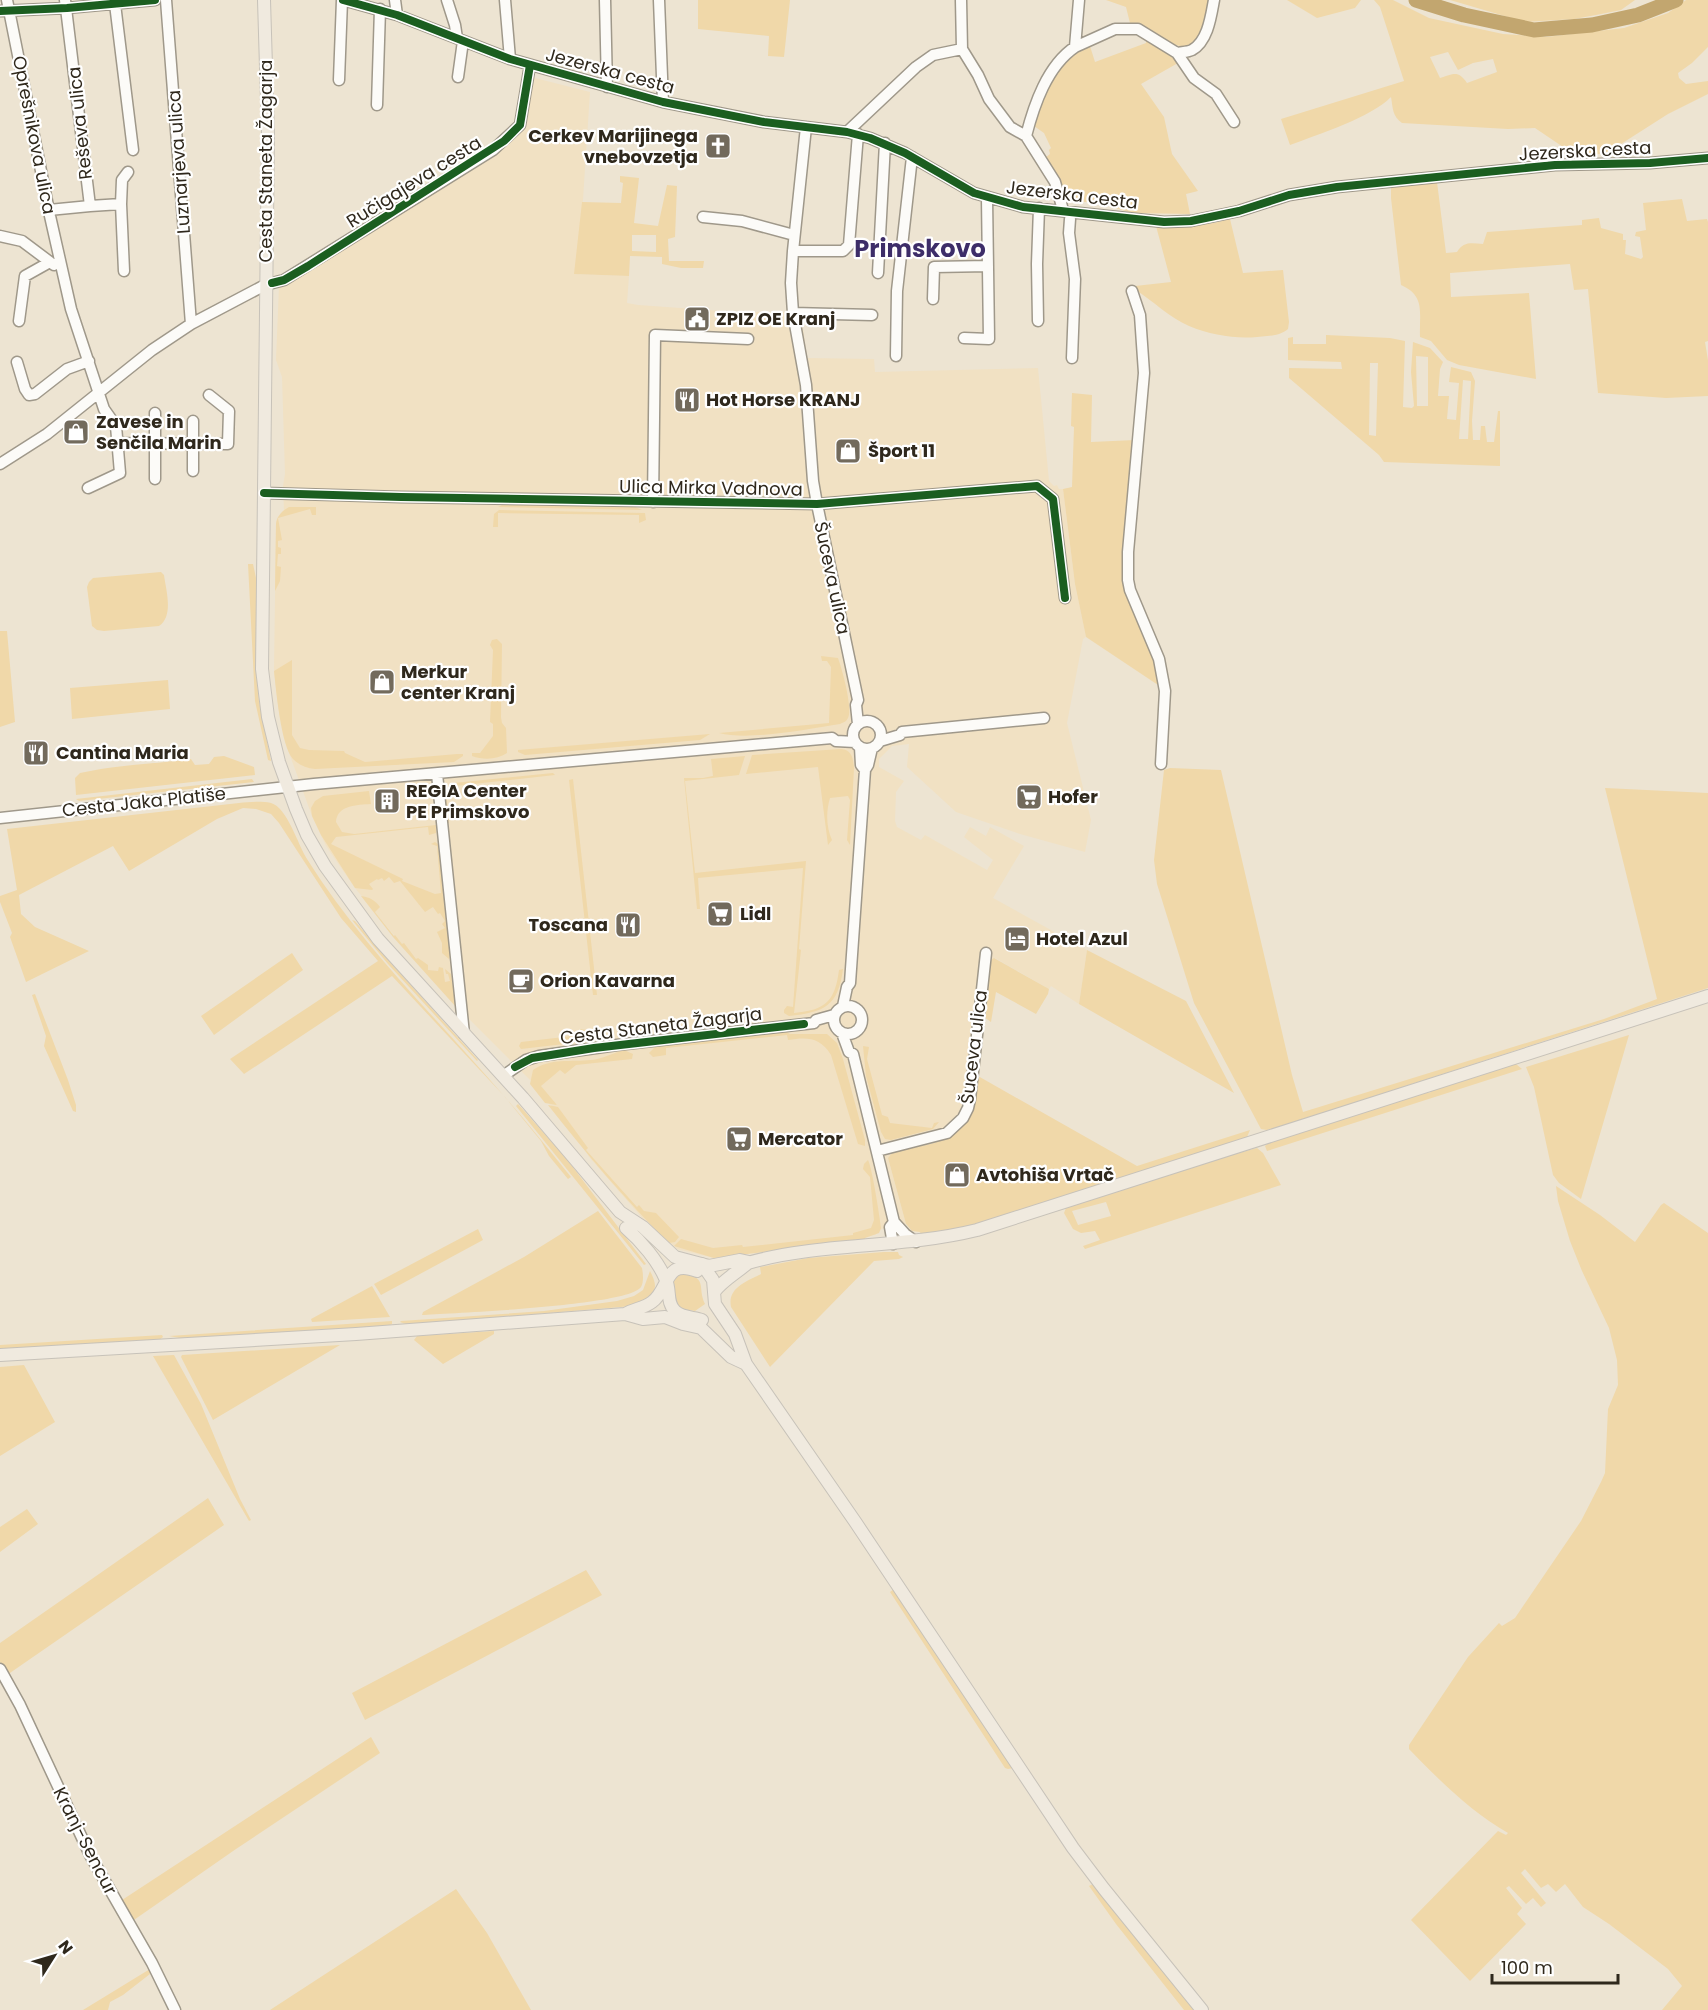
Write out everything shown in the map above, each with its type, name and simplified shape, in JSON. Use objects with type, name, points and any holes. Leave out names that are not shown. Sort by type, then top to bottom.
[{"type":"main road","name":"Cesta Staneta Žagarja","points":[[264,0],[268,134],[261,635],[264,691],[276,750],[307,835],[340,889],[378,939],[503,1076],[630,1224],[654,1262],[662,1287]]},
{"type":"main road","points":[[631,1316],[652,1302],[662,1287],[680,1268],[704,1269],[740,1260],[749,1262],[794,1253],[916,1242],[954,1236],[1708,996]]},
{"type":"main road","name":"Cesta Staneta Žagarja","points":[[630,1224],[680,1268]]},
{"type":"main road","name":"Cesta Staneta Žagarja","points":[[630,1224],[675,1257],[704,1269]]},
{"type":"main road","name":"Cesta Staneta Žagarja","points":[[630,1224],[633,1243],[651,1265],[662,1287]]},
{"type":"main road","points":[[694,1317],[700,1314],[727,1277],[742,1269],[749,1262]]},
{"type":"main road","points":[[704,1269],[713,1280],[712,1298],[735,1334],[746,1364],[850,1514],[1073,1848],[1202,2010]]},
{"type":"main road","points":[[662,1287],[670,1313],[683,1324],[701,1328],[731,1357],[746,1364]]},
{"type":"main road","points":[[0,1355],[631,1316],[643,1319],[665,1317],[670,1313],[704,1321],[720,1338],[723,1347]]},
{"type":"street","name":"Oprešnikova ulica","points":[[7,0],[5,12],[71,309],[104,409],[116,426],[119,443],[120,473],[88,488]]},
{"type":"street","points":[[5,12],[66,4],[115,4],[155,0]]},
{"type":"street","name":"Luznarjeva ulica","points":[[166,0],[191,324]]},
{"type":"street","points":[[395,0],[397,15]]},
{"type":"street","points":[[447,0],[460,40],[458,78]]},
{"type":"street","points":[[505,0],[510,59]]},
{"type":"street","points":[[605,0],[607,87]]},
{"type":"street","name":"Jezerska cesta","points":[[659,0],[663,102]]},
{"type":"street","points":[[961,0],[963,49],[989,99],[1010,127],[1026,136],[1055,183],[1066,214]]},
{"type":"street","points":[[1075,47],[1079,0]]},
{"type":"street","points":[[1177,53],[1192,50],[1202,39],[1209,24],[1214,0]]},
{"type":"street","name":"Jezerska cesta","points":[[339,80],[348,1],[397,15],[510,59],[663,102],[755,121],[853,133],[885,143],[957,184],[987,198],[1066,214],[1164,222],[1214,218],[1289,195],[1319,189],[1545,166],[1650,163],[1708,158]]},
{"type":"street","name":"Reševa ulica","points":[[49,210],[90,206],[66,4]]},
{"type":"street","points":[[115,4],[133,150]]},
{"type":"street","points":[[377,105],[380,9]]},
{"type":"street","points":[[1026,136],[1040,95],[1056,63],[1075,47],[1114,30],[1138,29],[1177,53],[1194,78],[1216,94],[1234,122]]},
{"type":"street","points":[[793,250],[843,251],[849,245],[853,133],[916,67],[933,55],[963,49]]},
{"type":"street","name":"Ručigajeva cesta","points":[[0,464],[47,434],[152,350],[191,324],[265,285],[284,280],[487,154],[520,125],[530,65]]},
{"type":"street","name":"Šuceva ulica","points":[[806,127],[794,235],[791,283],[793,313],[806,385],[813,481],[858,700],[856,726]]},
{"type":"street","points":[[878,273],[885,143]]},
{"type":"street","points":[[896,356],[897,291],[912,157]]},
{"type":"street","points":[[124,271],[122,180],[128,172]]},
{"type":"street","name":"Jezerska cesta","points":[[964,338],[989,339],[987,198]]},
{"type":"street","points":[[90,206],[122,204]]},
{"type":"street","name":"Jezerska cesta","points":[[1038,321],[1039,208]]},
{"type":"street","name":"Jezerska cesta","points":[[1066,214],[1075,279],[1072,357]]},
{"type":"street","points":[[703,218],[742,220],[794,235]]},
{"type":"street","points":[[0,236],[22,241],[62,270]]},
{"type":"street","points":[[19,321],[25,276],[50,262]]},
{"type":"street","points":[[933,299],[934,267],[988,266]]},
{"type":"street","points":[[1132,291],[1140,315],[1144,373],[1128,552],[1128,580],[1137,608],[1160,659],[1165,692],[1161,764]]},
{"type":"street","points":[[793,313],[872,315]]},
{"type":"street","name":"Ulica Mirka Vadnova","points":[[653,502],[655,335],[748,339]]},
{"type":"street","points":[[17,363],[29,395],[35,394],[67,369],[89,361]]},
{"type":"street","points":[[119,443],[228,444],[229,411],[209,395]]},
{"type":"street","points":[[155,479],[156,413]]},
{"type":"street","points":[[193,421],[193,471]]},
{"type":"street","name":"Ulica Mirka Vadnova","points":[[264,493],[817,504],[1037,486],[1053,498],[1065,598]]},
{"type":"street","name":"Šuceva ulica","points":[[858,700],[875,724]]},
{"type":"street","points":[[832,738],[836,741],[857,744],[876,744],[900,735],[902,732],[1044,718]]},
{"type":"street","points":[[288,787],[832,738],[863,721],[899,729],[902,732]]},
{"type":"street","points":[[853,1054],[849,1052],[834,1015],[843,1006],[850,983],[865,770],[881,734],[875,724]]},
{"type":"street","points":[[856,726],[861,765],[865,770]]},
{"type":"street","points":[[437,774],[464,1034]]},
{"type":"street","name":"Cesta Jaka Platiše","points":[[0,818],[288,787]]},
{"type":"street","name":"Šuceva ulica","points":[[877,1151],[946,1133],[963,1118],[970,1099],[986,953]]},
{"type":"street","points":[[850,983],[853,987],[855,1007],[863,1021],[856,1032],[853,1054],[894,1222],[916,1242]]},
{"type":"street","points":[[843,1006],[855,1007]]},
{"type":"street","name":"Cesta Staneta Žagarja","points":[[503,1076],[526,1060],[539,1056],[813,1023],[834,1015]]},
{"type":"street","name":"Cesta Staneta Žagarja","points":[[813,1023],[839,1030]]},
{"type":"street","points":[[839,1030],[848,1034],[856,1032]]},
{"type":"street","points":[[893,1244],[890,1227],[894,1222]]},
{"type":"street","name":"Kranj-Sencur","points":[[0,1669],[20,1705],[90,1855],[152,1963],[175,2010]]},
{"type":"shaded area","points":[[698,0],[790,0],[784,57],[768,56],[769,36],[698,29]]},
{"type":"shaded area","points":[[1106,0],[1210,0],[1205,28],[1197,40],[1189,46],[1180,46],[1140,25],[1130,23],[1126,7]]},
{"type":"shaded area","points":[[1287,0],[1361,0],[1355,8],[1317,18]]},
{"type":"shaded area","points":[[1374,0],[1393,0],[1429,18],[1503,34],[1546,37],[1624,28],[1668,13],[1686,0],[1708,0],[1708,47],[1678,73],[1679,78],[1686,84],[1708,81],[1708,94],[1668,114],[1610,151],[1595,155],[1569,151],[1535,128],[1508,129],[1402,123],[1395,115],[1391,97],[1382,105],[1357,119],[1290,145],[1281,119],[1404,81],[1380,7]],"holes":[[[1448,52],[1458,70],[1473,63],[1493,59],[1497,72],[1467,83],[1461,76],[1455,74],[1440,78],[1430,57]]]},
{"type":"shaded area","points":[[1450,0],[1635,0],[1621,10],[1574,19],[1525,22]]},
{"type":"shaded area","points":[[1146,40],[1160,45],[1178,63],[1141,84],[1164,117],[1172,154],[1198,191],[1186,194],[1190,214],[1132,213],[1112,207],[1110,203],[1063,201],[1045,158],[1050,154],[1051,148],[1044,133],[1031,124],[1058,65],[1089,43],[1095,62],[1146,43]]},
{"type":"shaded area","points":[[531,77],[590,92],[583,199],[575,274],[629,276],[627,303],[638,305],[736,312],[801,312],[807,358],[874,359],[875,372],[1038,368],[1049,481],[1054,486],[1057,485],[1059,489],[1063,489],[1075,584],[1086,637],[1083,639],[1067,723],[1091,820],[1085,852],[1020,834],[956,812],[907,767],[909,744],[892,746],[879,759],[879,767],[904,781],[896,792],[895,821],[897,827],[921,840],[925,835],[987,870],[993,860],[964,837],[970,827],[986,836],[990,827],[1024,846],[993,898],[1087,950],[1079,1004],[1051,986],[1049,989],[995,958],[988,982],[971,1114],[962,1128],[951,1136],[888,1158],[906,1224],[882,1229],[875,1235],[714,1258],[677,1249],[644,1220],[590,1158],[532,1082],[470,1020],[403,946],[355,888],[326,846],[312,816],[288,750],[279,712],[274,671],[276,524],[277,518],[284,510],[285,474],[282,377],[276,360],[279,286],[517,134]]},
{"type":"shaded area","points":[[620,176],[639,178],[634,223],[658,226],[667,185],[677,186],[675,237],[668,239],[669,261],[704,261],[703,268],[681,268],[662,264],[662,257],[630,256],[629,276],[574,274],[582,202],[621,203],[623,183],[620,182]],"holes":[[[632,235],[656,235],[656,252],[632,251]]]},
{"type":"shaded area","points":[[1437,182],[1446,253],[1457,252],[1462,246],[1468,244],[1483,244],[1487,232],[1582,225],[1582,220],[1599,218],[1601,228],[1623,234],[1623,240],[1626,240],[1625,254],[1641,259],[1643,257],[1640,237],[1635,236],[1636,232],[1646,230],[1643,203],[1682,199],[1687,221],[1707,219],[1708,222],[1708,341],[1705,342],[1708,360],[1708,396],[1666,398],[1598,393],[1588,289],[1574,290],[1570,264],[1450,273],[1451,297],[1529,293],[1536,379],[1459,365],[1447,360],[1431,341],[1420,337],[1418,300],[1409,289],[1401,285],[1391,198],[1391,187]]},
{"type":"shaded area","points":[[1230,219],[1243,273],[1283,270],[1289,322],[1288,329],[1281,333],[1270,336],[1240,337],[1206,332],[1175,319],[1136,290],[1135,286],[1171,282],[1156,226],[1193,226]]},
{"type":"shaded area","points":[[1326,335],[1390,338],[1405,341],[1403,407],[1412,408],[1414,406],[1411,372],[1413,342],[1430,348],[1443,362],[1440,369],[1438,396],[1449,396],[1447,419],[1456,420],[1459,383],[1449,382],[1451,367],[1471,372],[1475,381],[1473,440],[1480,440],[1481,426],[1485,426],[1487,442],[1494,442],[1498,411],[1500,411],[1500,466],[1384,462],[1379,455],[1289,378],[1289,368],[1342,369],[1341,362],[1288,360],[1288,338],[1293,337],[1293,344],[1326,344]],"holes":[[[1416,356],[1428,357],[1428,406],[1417,406]],[[1370,363],[1378,363],[1376,436],[1369,435]],[[1463,380],[1471,381],[1468,439],[1459,439]]]},
{"type":"shaded area","points":[[1072,393],[1092,395],[1091,442],[1135,440],[1125,555],[1161,687],[1086,637],[1075,584],[1063,489],[1072,487],[1074,427],[1071,426]]},
{"type":"shaded area","points":[[504,504],[633,506],[642,510],[498,507]]},
{"type":"shaded area","points":[[289,507],[316,507],[316,515],[312,515],[310,509],[278,518],[282,540],[278,541],[281,554],[278,554],[277,566],[281,567],[280,581],[275,591],[276,524],[277,519],[280,514]]},
{"type":"shaded area","points":[[499,510],[645,513],[646,520],[639,523],[639,515],[498,513],[498,527],[493,527],[494,514]]},
{"type":"shaded area","points":[[248,564],[253,564],[256,578],[256,669],[259,701],[271,761],[268,760],[255,701]]},
{"type":"shaded area","points":[[161,572],[164,575],[168,609],[164,622],[159,626],[104,631],[92,626],[87,587],[93,578]]},
{"type":"shaded area","points":[[0,631],[7,631],[15,722],[0,727]]},
{"type":"shaded area","points":[[497,639],[502,644],[501,717],[506,728],[507,753],[490,759],[472,756],[472,753],[480,753],[493,736],[493,724],[490,722],[493,650],[490,645],[492,640]]},
{"type":"shaded area","points":[[821,656],[838,658],[849,706],[846,721],[840,724],[762,735],[719,733],[829,723],[831,667],[827,661],[822,661]]},
{"type":"shaded area","points":[[292,660],[292,735],[300,748],[344,751],[365,762],[457,754],[463,754],[463,756],[454,762],[315,769],[300,765],[293,759],[285,742],[274,671]]},
{"type":"shaded area","points":[[168,680],[170,709],[72,719],[70,688]]},
{"type":"shaded area","points":[[710,734],[700,740],[525,755],[518,752],[518,750]]},
{"type":"shaded area","points":[[841,749],[850,753],[854,768],[850,845],[847,840],[850,800],[848,796],[830,798],[827,819],[832,840],[828,845],[818,767],[746,774],[752,755]]},
{"type":"shaded area","points":[[224,756],[254,767],[255,775],[76,795],[75,778],[80,773],[121,766],[191,759],[195,765],[209,764],[214,757]]},
{"type":"shaded area","points":[[745,756],[739,775],[685,781],[695,873],[806,861],[799,949],[801,950],[794,1013],[814,1009],[827,1002],[835,989],[839,970],[843,969],[841,982],[833,1000],[812,1012],[789,1016],[784,1013],[787,1006],[793,1007],[803,868],[698,878],[700,909],[697,909],[684,778],[713,776],[711,759]]},
{"type":"shaded area","points":[[1170,768],[1221,770],[1292,1075],[1303,1112],[1604,1019],[1657,999],[1605,788],[1708,793],[1708,988],[1288,1124],[1267,1130],[1261,1129],[1194,1003],[1157,884],[1154,860],[1164,770]]},
{"type":"shaded area","points":[[553,773],[555,775],[447,787],[454,783]]},
{"type":"shaded area","points":[[252,779],[254,782],[79,801],[76,799]]},
{"type":"shaded area","points":[[573,779],[597,995],[593,995],[569,780]]},
{"type":"shaded area","points":[[446,787],[449,823],[446,823],[443,789]]},
{"type":"shaded area","points":[[369,791],[371,804],[349,807],[337,816],[336,822],[342,832],[354,834],[436,825],[436,833],[429,835],[428,827],[336,837],[331,844],[403,879],[402,881],[435,894],[441,893],[437,846],[431,844],[435,842],[438,844],[449,959],[442,953],[442,943],[437,932],[445,928],[442,924],[445,921],[440,913],[438,914],[433,907],[425,912],[400,881],[394,883],[389,877],[384,881],[382,878],[377,879],[369,884],[372,890],[355,888],[321,835],[312,816],[311,808],[315,801],[323,796]]},
{"type":"shaded area","points":[[239,803],[271,803],[282,811],[307,859],[352,922],[401,981],[503,1095],[392,976],[244,1074],[230,1059],[378,961],[341,918],[279,823],[271,814],[256,809],[243,808],[217,819],[129,871],[113,846],[19,895],[21,914],[35,927],[89,951],[26,982],[10,937],[12,933],[0,902],[0,896],[17,890],[7,829]]},
{"type":"shaded area","points":[[361,896],[372,899],[380,907],[375,912],[416,959],[428,965],[428,970],[438,971],[439,967],[443,968],[445,982],[450,981],[445,969],[451,974],[456,1007],[393,937]]},
{"type":"shaded area","points":[[352,920],[355,921],[477,1061],[388,964]]},
{"type":"shaded area","points":[[1087,950],[1186,1001],[1234,1093],[1079,1004]]},
{"type":"shaded area","points":[[292,953],[303,970],[214,1035],[201,1016]]},
{"type":"shaded area","points":[[994,958],[1049,989],[1036,1014],[996,992],[991,1022],[984,1017],[991,960]]},
{"type":"shaded area","points":[[35,994],[68,1080],[76,1112],[73,1111],[44,1046],[46,1036],[32,995]]},
{"type":"shaded area","points":[[580,1029],[586,1030],[587,1037],[582,1042],[521,1049],[519,1046],[521,1042],[581,1035]]},
{"type":"shaded area","points":[[787,1032],[790,1034],[827,1034],[837,1043],[865,1146],[858,1144],[831,1055],[818,1042],[807,1039],[788,1040],[787,1035],[666,1048],[666,1055],[653,1057],[649,1053],[655,1047]]},
{"type":"shaded area","points":[[1629,1035],[1581,1199],[1559,1183],[1553,1175],[1534,1087],[1526,1067]]},
{"type":"shaded area","points":[[863,1046],[869,1047],[867,1059],[882,1115],[888,1117],[890,1123],[932,1128],[934,1123],[939,1122],[933,1129],[891,1140],[885,1139],[881,1132],[866,1076]]},
{"type":"shaded area","points":[[624,1050],[633,1054],[632,1059],[576,1065],[565,1074],[560,1070],[541,1086],[557,1105],[545,1103],[530,1084],[533,1070],[540,1066],[561,1061],[595,1059]]},
{"type":"shaded area","points":[[1516,1064],[1522,1069],[1267,1151],[1265,1146],[1269,1142]]},
{"type":"shaded area","points":[[978,1076],[1137,1166],[1250,1130],[1247,1137],[1219,1147],[1013,1214],[956,1230],[921,1234],[912,1231],[906,1224],[888,1158],[893,1152],[938,1142],[958,1131],[973,1110]]},
{"type":"shaded area","points":[[507,1099],[571,1177],[568,1179],[549,1156],[541,1141]]},
{"type":"shaded area","points":[[518,1104],[566,1158],[646,1264],[644,1265],[516,1106]]},
{"type":"shaded area","points":[[548,1105],[558,1107],[588,1148],[586,1150],[637,1207],[639,1205],[644,1211],[656,1213],[679,1237],[675,1242],[669,1243],[637,1210],[591,1158]]},
{"type":"shaded area","points":[[1257,1148],[1263,1153],[1281,1185],[1085,1249],[1083,1246],[1100,1240],[1095,1231],[1081,1233],[1073,1229],[1064,1213],[1066,1208]],"holes":[[[1106,1202],[1111,1216],[1078,1225],[1072,1211]]]},
{"type":"shaded area","points":[[868,1160],[881,1228],[879,1233],[865,1240],[714,1258],[674,1246],[681,1239],[713,1248],[742,1245],[743,1247],[853,1235],[853,1233],[871,1228],[874,1220],[870,1177],[863,1169]]},
{"type":"shaded area","points":[[1556,1186],[1635,1242],[1664,1203],[1708,1233],[1708,2010],[1662,2010],[1682,1986],[1668,1969],[1583,1907],[1565,1884],[1556,1892],[1548,1884],[1541,1888],[1525,1869],[1521,1873],[1546,1903],[1541,1907],[1533,1898],[1526,1904],[1509,1886],[1506,1888],[1522,1908],[1517,1914],[1526,1924],[1470,1981],[1411,1920],[1498,1831],[1506,1835],[1508,1833],[1494,1825],[1456,1794],[1409,1749],[1409,1745],[1468,1657],[1499,1623],[1502,1626],[1515,1618],[1581,1521],[1605,1473],[1608,1409],[1618,1385],[1617,1360],[1609,1328],[1570,1241]]},
{"type":"shaded area","points":[[598,1211],[642,1268],[641,1287],[629,1294],[574,1304],[422,1315],[423,1312],[524,1257]]},
{"type":"shaded area","points":[[478,1229],[483,1240],[381,1295],[374,1284]]},
{"type":"shaded area","points":[[898,1252],[903,1257],[874,1261],[770,1367],[731,1307],[735,1290],[761,1274],[760,1267],[808,1258]]},
{"type":"shaded area","points":[[650,1271],[655,1284],[653,1293],[632,1306],[408,1325],[400,1322],[544,1311],[617,1301],[634,1296],[643,1290]]},
{"type":"shaded area","points":[[686,1272],[697,1278],[701,1285],[705,1304],[695,1311],[682,1309],[679,1306],[671,1280],[676,1275]]},
{"type":"shaded area","points":[[372,1286],[390,1317],[312,1322],[311,1319]]},
{"type":"shaded area","points":[[392,1321],[392,1324],[387,1326],[180,1338],[169,1336]]},
{"type":"shaded area","points":[[494,1331],[494,1334],[443,1364],[414,1340],[417,1336]]},
{"type":"shaded area","points":[[162,1335],[163,1337],[159,1340],[0,1350],[0,1345]]},
{"type":"shaded area","points":[[340,1345],[213,1420],[181,1357],[182,1355]]},
{"type":"shaded area","points":[[174,1355],[201,1404],[251,1520],[249,1521],[153,1356]]},
{"type":"shaded area","points":[[24,1365],[55,1422],[0,1456],[0,1367]]},
{"type":"shaded area","points":[[208,1498],[224,1525],[7,1675],[0,1662],[0,1643]]},
{"type":"shaded area","points":[[27,1509],[38,1524],[0,1552],[0,1527]]},
{"type":"shaded area","points":[[586,1570],[602,1595],[365,1720],[352,1693]]},
{"type":"shaded area","points":[[894,1589],[1013,1768],[1005,1768],[890,1592]]},
{"type":"shaded area","points":[[371,1737],[380,1753],[131,1922],[119,1902]]},
{"type":"shaded area","points":[[1093,1884],[1194,2010],[1184,2010],[1116,1924],[1089,1886]]},
{"type":"shaded area","points":[[456,1889],[487,1933],[531,2010],[270,2010]]},
{"type":"shaded area","points":[[150,1969],[150,1974],[110,2002],[108,2010],[83,2010]]},
{"type":"waterway","points":[[1416,0],[1464,15],[1534,30],[1592,25],[1638,15],[1676,0]]},
{"type":"cycle path","points":[[0,11],[155,0]]},
{"type":"cycle path","points":[[343,0],[397,15],[510,59],[663,102],[764,122],[847,132],[870,138],[905,153],[974,193],[1023,207],[1164,222],[1191,221],[1239,211],[1289,195],[1337,187],[1555,165],[1650,163],[1708,158]]},
{"type":"cycle path","points":[[272,283],[284,280],[308,266],[504,141],[520,125],[530,65]]},
{"type":"cycle path","points":[[264,493],[817,504],[1037,486],[1053,499],[1065,598]]},
{"type":"cycle path","points":[[515,1067],[532,1058],[594,1048],[804,1024]]},
{"type":"place","name":"Cerkev Marijinega vnebovzetja","points":[[718,146]]},
{"type":"place","name":"ZPIZ OE Kranj","points":[[697,319]]},
{"type":"place","name":"Hot Horse KRANJ","points":[[687,400]]},
{"type":"place","name":"Zavese in Senčila Marin","points":[[76,432]]},
{"type":"place","name":"Šport 11","points":[[848,451]]},
{"type":"place","name":"Merkur center Kranj","points":[[382,682]]},
{"type":"place","name":"Cantina Maria","points":[[36,753]]},
{"type":"place","name":"Hofer","points":[[1029,797]]},
{"type":"place","name":"REGIA Center PE Primskovo","points":[[387,801]]},
{"type":"place","name":"Lidl","points":[[720,914]]},
{"type":"place","name":"Toscana","points":[[628,925]]},
{"type":"place","name":"Hotel Azul","points":[[1017,939]]},
{"type":"place","name":"Orion Kavarna","points":[[521,981]]},
{"type":"place","name":"Mercator","points":[[739,1139]]},
{"type":"place","name":"Avtohiša Vrtač","points":[[957,1175]]},
{"type":"district","name":"Primskovo","points":[[920,249]]}]
